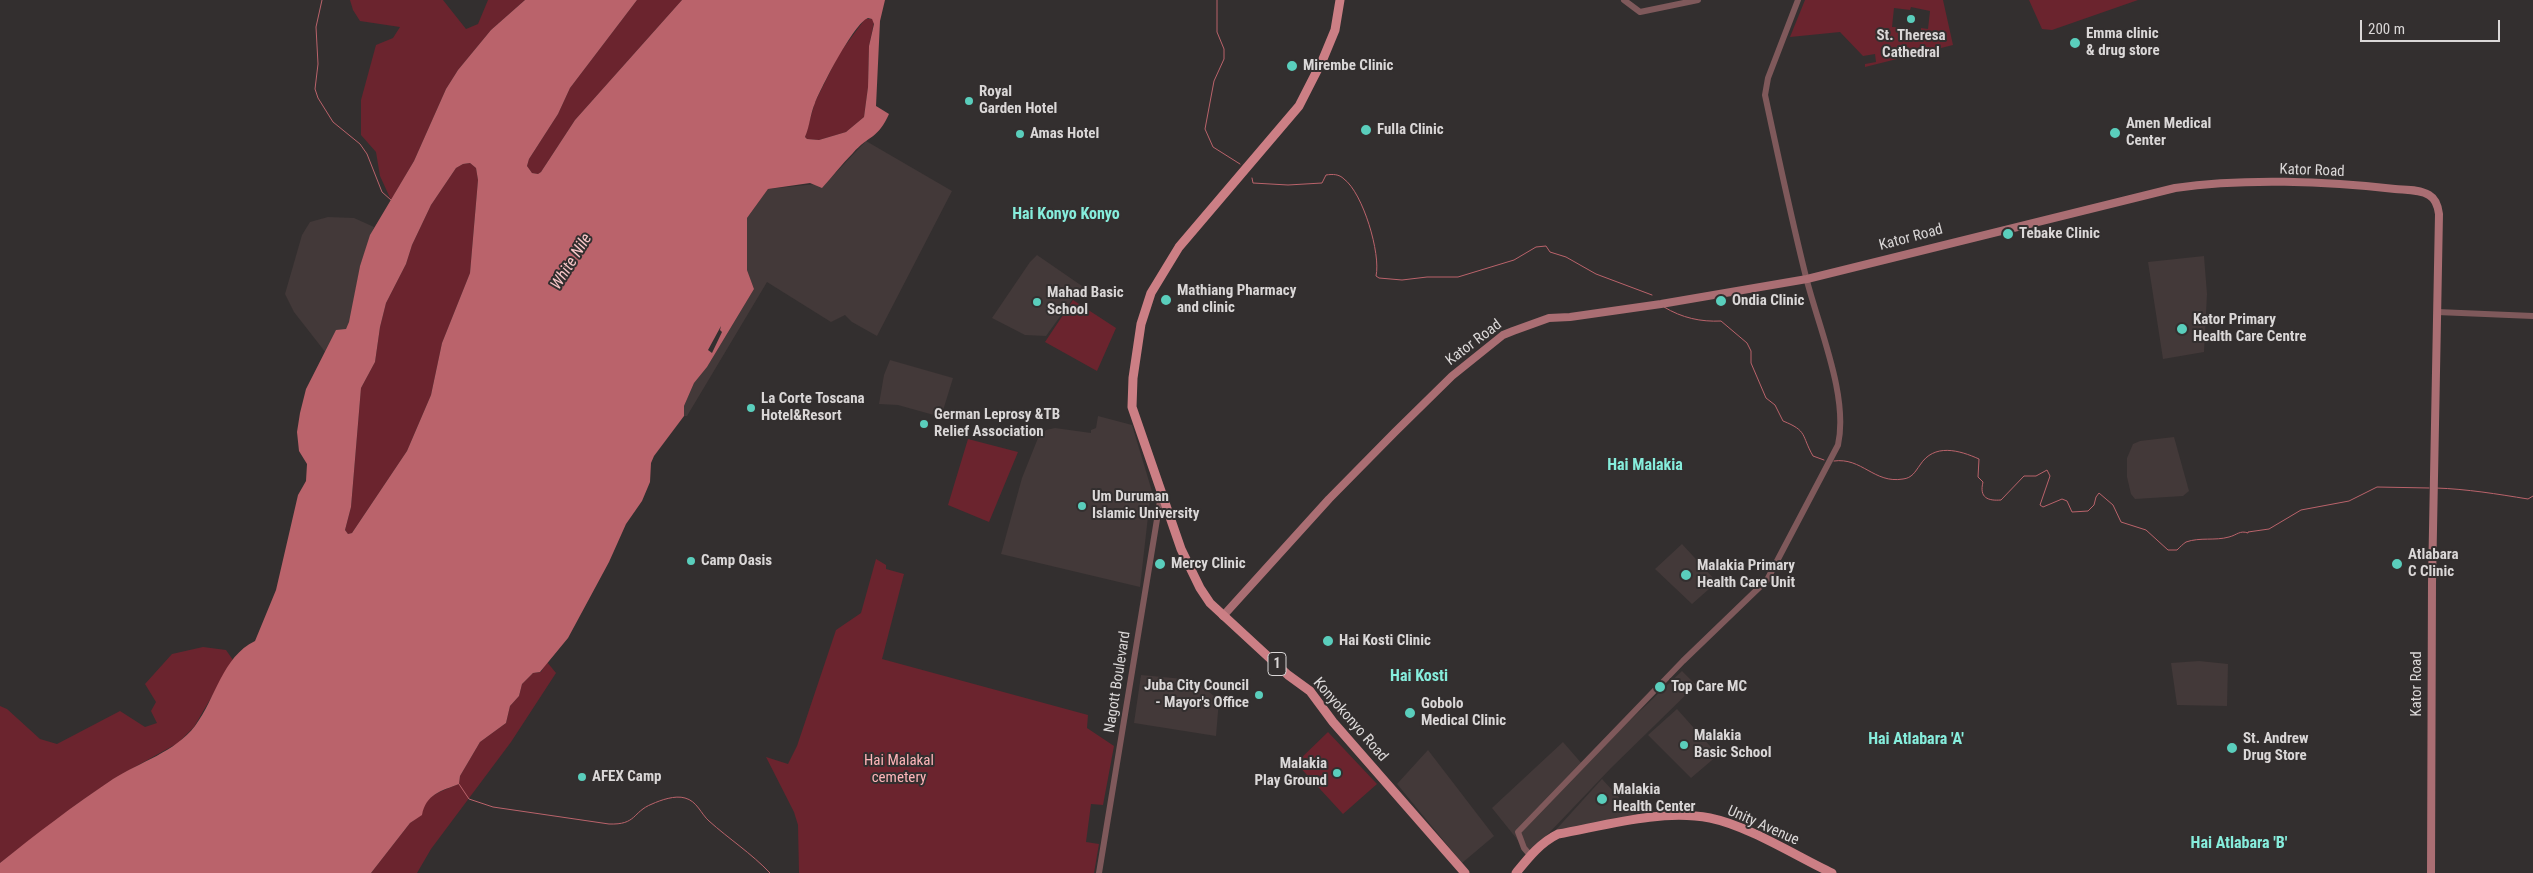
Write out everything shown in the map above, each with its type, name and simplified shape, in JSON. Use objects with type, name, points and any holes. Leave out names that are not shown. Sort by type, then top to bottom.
[{"type":"main road","name":"Konyokonyo Road","points":[[1340,0],[1334,30],[1306,96],[1290,120],[1248,165],[1179,247],[1152,293],[1141,324],[1133,378],[1132,407],[1187,564],[1205,595],[1223,616],[1288,675],[1310,691],[1333,722],[1465,873]]},
{"type":"main road","name":"Kator Road","points":[[1223,616],[1329,499],[1452,376],[1503,336],[1549,318],[1661,304],[1807,279],[2175,188],[2233,184],[2376,186],[2428,194],[2438,206],[2430,792],[2431,873]]},
{"type":"main road","name":"Unity Avenue","points":[[1516,873],[1530,855],[1547,840],[1558,834],[1663,816],[1693,816],[1722,821],[1746,831],[1820,870],[1832,873]]},
{"type":"street","points":[[1624,0],[1640,12],[1698,0]]},
{"type":"street","points":[[1530,855],[1524,848],[1518,832],[1683,661],[1767,580],[1838,444],[1841,433],[1840,408],[1820,323],[1807,279],[1766,95],[1768,78],[1797,1]]},
{"type":"street","points":[[2437,312],[2533,316]]},
{"type":"street","name":"Nagott Boulevard","points":[[1099,873],[1162,495]]},
{"type":"shaded area","points":[[866,141],[952,191],[877,336],[852,322],[845,315],[831,322],[767,282],[687,416],[684,416],[684,406],[694,383],[707,367],[754,289],[747,270],[747,218],[768,189],[826,183]]},
{"type":"shaded area","points":[[328,217],[354,218],[374,227],[360,266],[350,322],[346,329],[330,345],[326,353],[294,312],[285,294],[302,235],[310,222]]},
{"type":"shaded area","name":"Mahad Basic School","points":[[1037,255],[1082,286],[1046,336],[1025,335],[992,318],[1030,262]]},
{"type":"shaded area","points":[[2204,256],[2207,294],[2204,352],[2163,359],[2148,262]]},
{"type":"shaded area","points":[[890,360],[953,378],[941,417],[898,405],[879,404],[884,375]]},
{"type":"shaded area","name":"Um Duruman Islamic University","points":[[1098,416],[1132,425],[1154,498],[1150,499],[1140,587],[1001,554],[1022,478],[1038,438],[1046,430],[1055,428],[1091,433],[1091,430],[1096,428]]},
{"type":"shaded area","points":[[2174,437],[2189,491],[2183,496],[2135,499],[2131,494],[2127,477],[2127,458],[2133,444],[2140,441]]},
{"type":"shaded area","name":"Malakia Primary Health Care Unit","points":[[1682,544],[1717,582],[1692,604],[1655,569]]},
{"type":"shaded area","points":[[2199,661],[2228,664],[2227,706],[2177,705],[2171,663]]},
{"type":"shaded area","points":[[1682,671],[1696,685],[1611,768],[1529,854],[1492,808],[1563,742],[1583,765]]},
{"type":"shaded area","points":[[1141,675],[1194,680],[1219,700],[1216,736],[1134,723]]},
{"type":"shaded area","name":"Malakia Basic School","points":[[1677,709],[1718,755],[1691,778],[1648,735]]},
{"type":"shaded area","points":[[1428,750],[1494,836],[1462,863],[1397,784]]},
{"type":"shaded area","name":"Malakia Health Center","points":[[1602,779],[1638,818],[1553,833]]},
{"type":"green space","points":[[350,0],[443,0],[466,29],[478,24],[488,0],[525,0],[491,30],[458,70],[446,89],[414,161],[391,200],[380,176],[376,152],[361,135],[361,100],[376,45],[393,38],[400,27],[360,21],[353,10]]},
{"type":"green space","points":[[637,0],[682,0],[575,120],[541,172],[538,174],[532,173],[527,166],[529,159],[558,114],[570,88]]},
{"type":"green space","points":[[1805,0],[1943,0],[1953,45],[1865,67],[1865,64],[1876,62],[1875,54],[1863,56],[1840,32],[1790,37]],"holes":[[[1911,7],[1930,11],[1928,29],[1921,28],[1921,33],[1910,32],[1910,28],[1892,27],[1894,8],[1910,10]]]},
{"type":"green space","points":[[2029,0],[2138,0],[2052,30],[2042,29]]},
{"type":"green space","points":[[865,19],[872,19],[874,22],[869,46],[868,87],[864,117],[846,132],[819,140],[807,139],[805,137],[815,102],[839,54]]},
{"type":"green space","points":[[470,163],[476,168],[478,180],[470,273],[442,343],[431,395],[407,451],[352,533],[348,534],[345,530],[351,507],[361,388],[375,362],[386,303],[406,264],[412,245],[431,205],[456,168]]},
{"type":"green space","points":[[1073,300],[1116,328],[1097,371],[1045,342]]},
{"type":"green space","points":[[968,439],[1018,452],[989,522],[948,505]]},
{"type":"green space","name":"Hai Malakal cemetery","points":[[876,559],[886,565],[886,569],[904,574],[882,659],[1088,715],[1087,728],[1114,746],[1103,805],[1091,804],[1086,842],[1099,844],[1094,873],[799,873],[798,825],[794,812],[766,757],[788,764],[797,746],[836,630],[861,613]]},
{"type":"green space","points":[[203,647],[226,650],[233,660],[194,727],[178,743],[115,778],[77,804],[0,863],[0,706],[7,709],[40,739],[57,744],[120,711],[145,727],[157,723],[151,711],[156,702],[145,684],[172,654]]},
{"type":"green space","points":[[547,662],[556,673],[511,742],[431,849],[417,873],[371,873],[415,819],[427,800],[459,784],[460,776],[480,742],[506,723],[510,706],[519,696],[522,684],[533,673],[541,672]]},
{"type":"green space","name":"Malakia Play Ground","points":[[1328,732],[1377,784],[1343,814],[1296,763]]},
{"type":"water","name":"White Nile","points":[[525,0],[637,0],[570,88],[558,114],[529,159],[527,166],[532,173],[538,174],[541,172],[575,120],[682,0],[885,0],[880,21],[876,106],[889,114],[877,133],[859,147],[822,188],[810,183],[768,189],[747,218],[747,270],[754,289],[707,367],[694,383],[684,406],[684,416],[654,456],[651,463],[650,482],[642,501],[626,524],[609,562],[568,638],[540,672],[533,673],[522,684],[519,696],[510,706],[506,723],[480,742],[460,776],[459,784],[440,791],[427,802],[422,815],[410,823],[371,873],[0,873],[0,863],[70,809],[113,779],[157,756],[187,735],[202,715],[227,668],[244,648],[255,641],[276,590],[298,495],[306,481],[307,464],[299,451],[297,432],[306,389],[336,330],[346,329],[349,322],[360,266],[370,235],[414,161],[446,89],[458,70],[491,30]],"holes":[[[868,18],[872,19],[874,24],[869,46],[868,87],[864,117],[846,132],[819,140],[807,139],[805,137],[812,111],[824,84],[847,43],[862,22]],[[470,163],[476,168],[478,180],[470,273],[442,343],[431,395],[407,451],[352,533],[348,534],[345,530],[351,507],[361,388],[375,362],[386,303],[406,264],[412,245],[431,205],[456,168]]]},
{"type":"pier","points":[[721,326],[720,330],[722,332],[712,353],[708,350]]},
{"type":"waterway","points":[[322,0],[316,27],[318,64],[315,89],[318,98],[333,122],[360,144],[367,154],[382,192],[391,200]]},
{"type":"waterway","points":[[1217,0],[1217,32],[1224,49],[1224,59],[1214,81],[1205,129],[1213,147],[1240,164]]},
{"type":"waterway","points":[[1252,178],[1253,183],[1288,185],[1322,183],[1326,175],[1342,177],[1351,186],[1364,210],[1373,239],[1377,266],[1376,276],[1379,278],[1402,280],[1427,277],[1458,277],[1514,260],[1536,247],[1546,246],[1550,252],[1566,257],[1596,274],[1652,295]]},
{"type":"waterway","points":[[1664,307],[1692,318],[1706,321],[1721,321],[1747,343],[1751,351],[1751,363],[1766,398],[1775,405],[1783,421],[1797,428],[1803,434],[1813,456],[1824,460]]},
{"type":"waterway","points":[[1834,461],[1853,463],[1884,478],[1903,479],[1911,476],[1926,458],[1932,454],[1947,450],[1955,451],[1979,459],[1978,477],[1983,482],[1982,492],[1989,499],[1996,500],[2001,500],[2024,476],[2036,476],[2047,470],[2050,476],[2040,505],[2043,507],[2062,499],[2067,501],[2072,512],[2088,511],[2094,505],[2099,493],[2113,505],[2121,522],[2146,530],[2168,550],[2177,550],[2186,542],[2224,538],[2241,532],[2248,533],[2269,529],[2301,510],[2349,501],[2377,487],[2429,488]]},
{"type":"waterway","points":[[2436,488],[2528,499],[2533,496]]},
{"type":"waterway","points":[[459,784],[469,799],[493,807],[609,824],[618,824],[630,820],[646,807],[660,801],[685,798],[693,802],[709,821],[770,873]]},
{"type":"place","name":"St. Theresa Cathedral","points":[[1911,19]]},
{"type":"place","name":"Emma clinic & drug store","points":[[2075,43]]},
{"type":"place","name":"Mirembe Clinic","points":[[1292,66]]},
{"type":"place","name":"Royal Garden Hotel","points":[[969,101]]},
{"type":"place","name":"Fulla Clinic","points":[[1366,130]]},
{"type":"place","name":"Amen Medical Center","points":[[2115,133]]},
{"type":"place","name":"Amas Hotel","points":[[1020,134]]},
{"type":"place","name":"Tebake Clinic","points":[[2008,234]]},
{"type":"place","name":"Mathiang Pharmacy and clinic","points":[[1166,300]]},
{"type":"place","name":"Ondia Clinic","points":[[1721,301]]},
{"type":"place","name":"Mahad Basic School","points":[[1037,302]]},
{"type":"place","name":"Kator Primary Health Care Centre","points":[[2182,329]]},
{"type":"place","name":"La Corte Toscana Hotel&Resort","points":[[751,408]]},
{"type":"place","name":"German Leprosy &TB Relief Association","points":[[924,424]]},
{"type":"place","name":"Um Duruman Islamic University","points":[[1082,506]]},
{"type":"place","name":"Camp Oasis","points":[[691,561]]},
{"type":"place","name":"Mercy Clinic","points":[[1160,564]]},
{"type":"place","name":"Atlabara C Clinic","points":[[2397,564]]},
{"type":"place","name":"Malakia Primary Health Care Unit","points":[[1686,575]]},
{"type":"place","name":"Hai Kosti Clinic","points":[[1328,641]]},
{"type":"place","name":"Top Care MC","points":[[1660,687]]},
{"type":"place","name":"Juba City Council - Mayor's Office","points":[[1259,695]]},
{"type":"place","name":"Gobolo Medical Clinic","points":[[1410,713]]},
{"type":"place","name":"Malakia Basic School","points":[[1684,745]]},
{"type":"place","name":"St. Andrew Drug Store","points":[[2232,748]]},
{"type":"place","name":"Malakia Play Ground","points":[[1337,773]]},
{"type":"place","name":"AFEX Camp","points":[[582,777]]},
{"type":"place","name":"Malakia Health Center","points":[[1602,799]]},
{"type":"district","name":"Hai Konyo Konyo","points":[[1066,215]]},
{"type":"district","name":"Hai Malakia","points":[[1645,466]]},
{"type":"district","name":"Hai Kosti","points":[[1419,677]]},
{"type":"district","name":"Hai Atlabara 'A'","points":[[1916,740]]},
{"type":"district","name":"Hai Atlabara 'B'","points":[[2239,844]]}]
